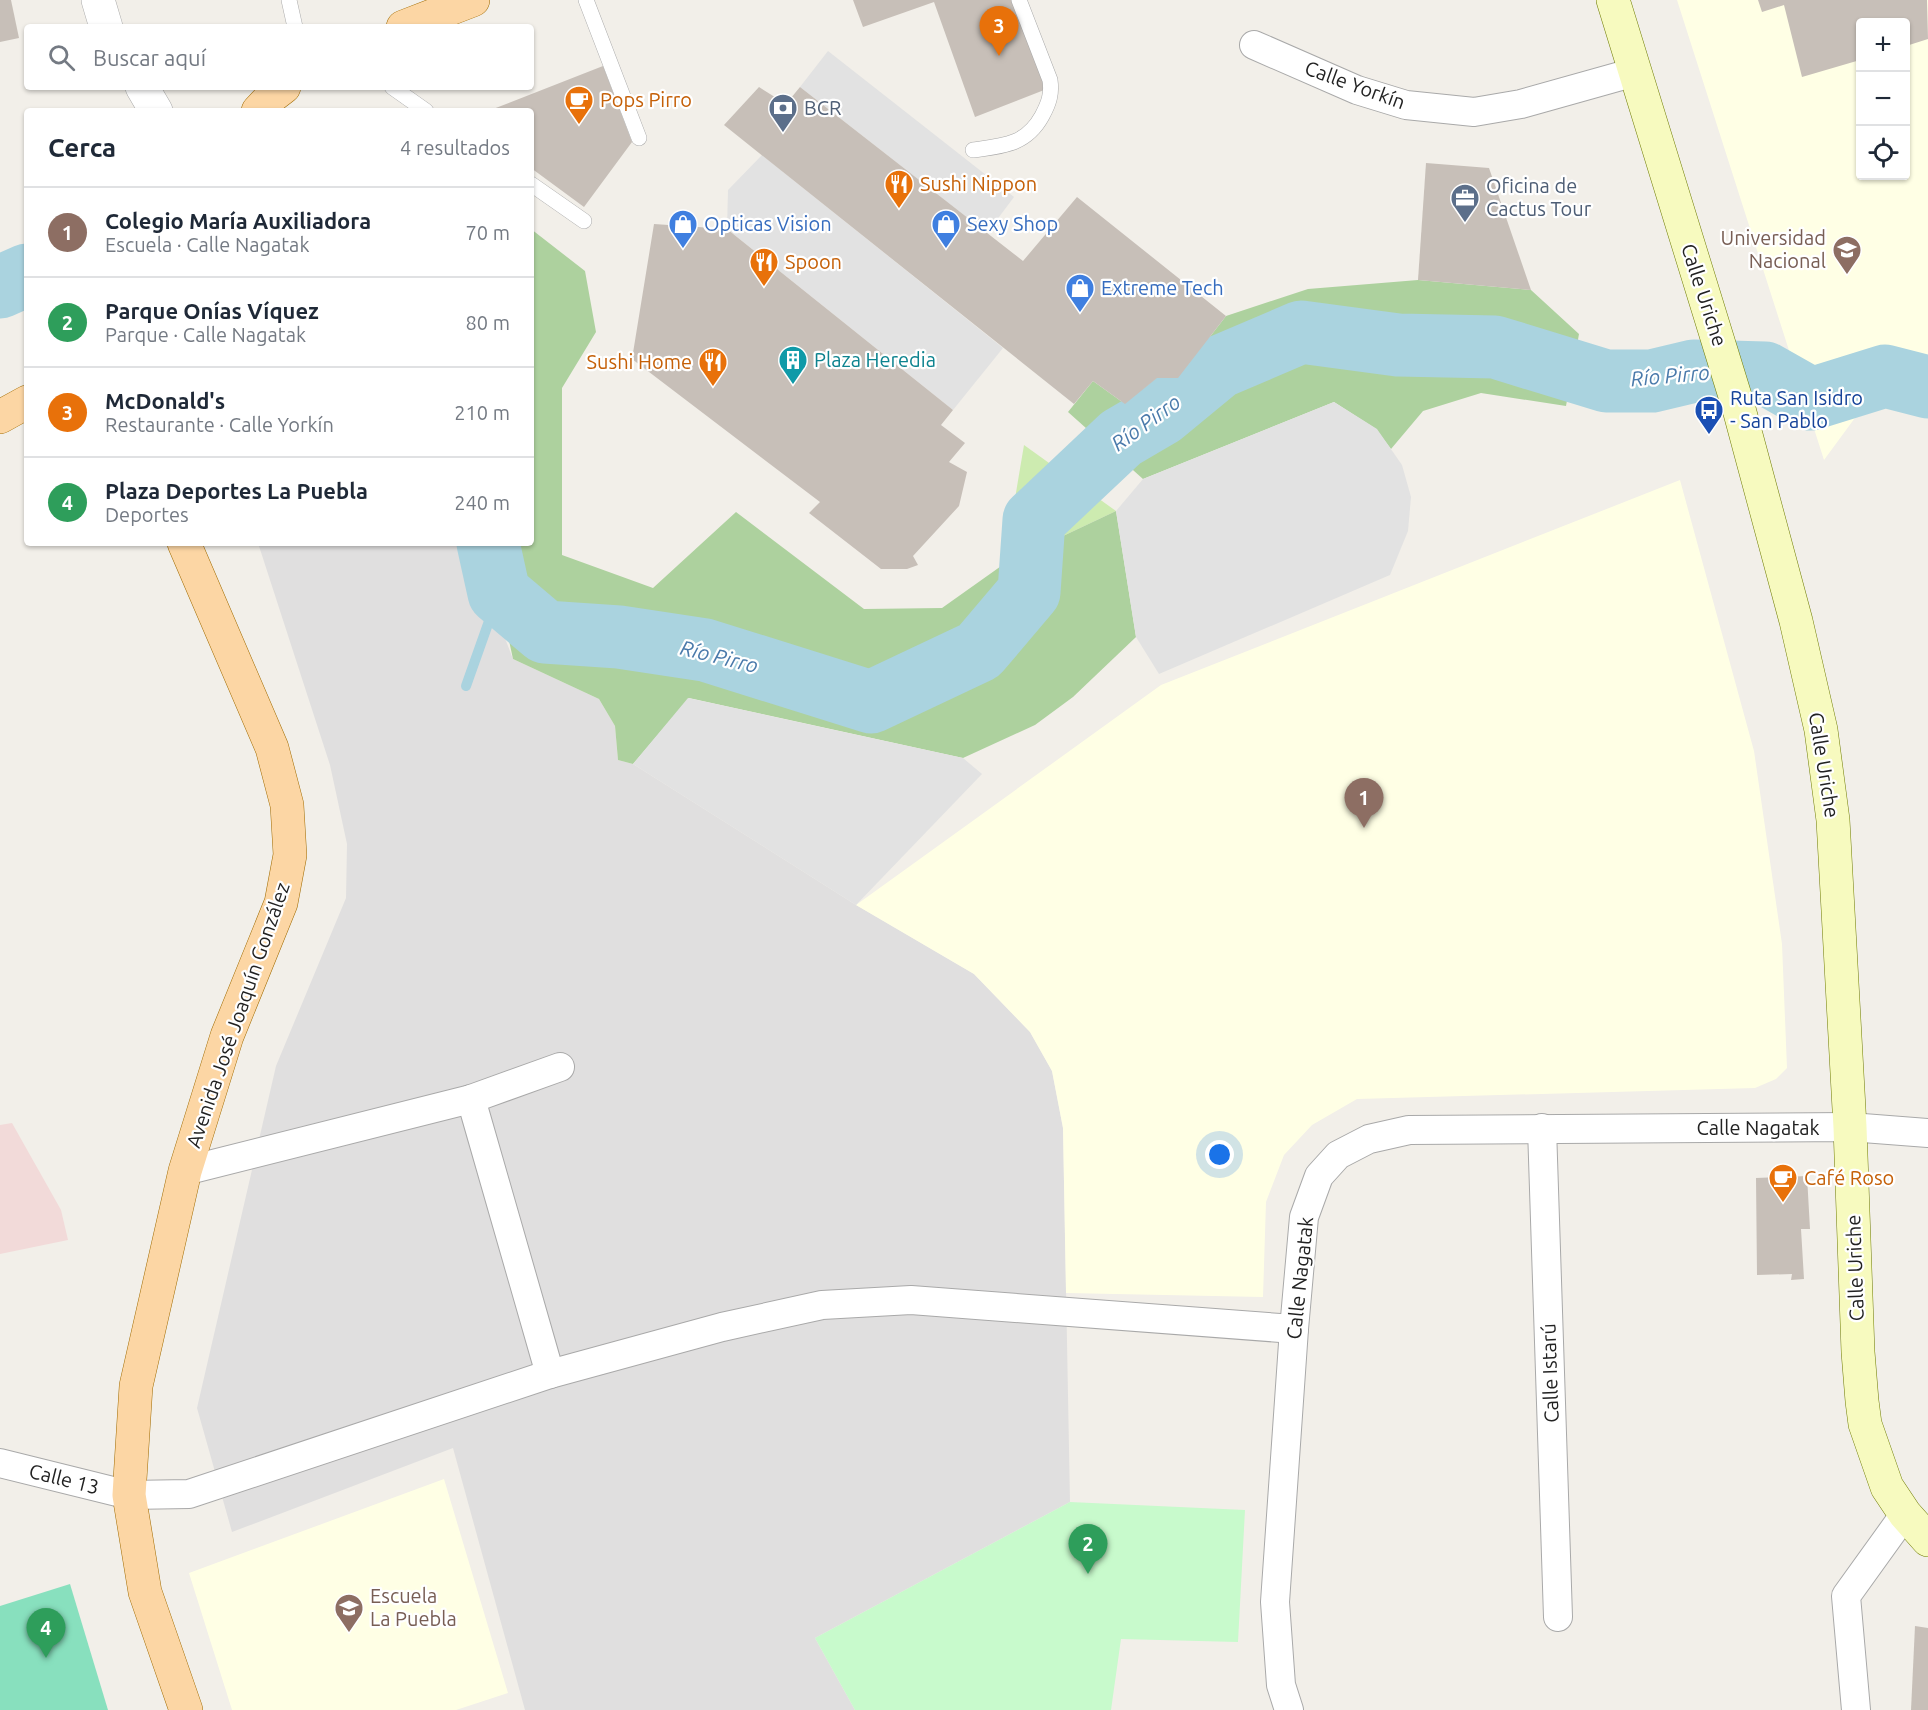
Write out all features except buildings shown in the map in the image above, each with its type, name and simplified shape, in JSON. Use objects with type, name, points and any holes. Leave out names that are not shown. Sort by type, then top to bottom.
[{"type":"main road","points":[[421,14],[473,0]]},
{"type":"main road","name":"Calle Uriche","points":[[1612,0],[1739,409],[1796,621],[1821,730],[1833,820],[1850,1127],[1858,1352],[1865,1424],[1887,1487],[1905,1514],[1928,1540]]},
{"type":"main road","points":[[0,417],[24,404]]},
{"type":"main road","name":"Avenida José Joaquín González","points":[[185,546],[272,748],[288,804],[290,855],[281,903],[227,1036],[185,1171],[136,1386],[129,1495],[145,1592],[186,1710]]},
{"type":"street","points":[[98,0],[105,24]]},
{"type":"street","points":[[115,0],[122,24]]},
{"type":"street","name":"Calle Yorkín","points":[[1254,45],[1356,90],[1406,105],[1474,112],[1521,104],[1635,72]]},
{"type":"street","points":[[125,90],[131,108]]},
{"type":"street","points":[[144,90],[154,108]]},
{"type":"street","points":[[246,108],[271,98]]},
{"type":"street","points":[[185,1171],[471,1099],[560,1067]]},
{"type":"street","points":[[471,1099],[550,1374]]},
{"type":"street","name":"Calle Nagatak","points":[[1290,1710],[1281,1685],[1275,1602],[1294,1329],[1304,1217],[1319,1176],[1338,1155],[1369,1139],[1409,1130],[1850,1127],[1928,1133]]},
{"type":"street","name":"Calle Istarú","points":[[1542,1128],[1558,1617]]},
{"type":"street","name":"Calle 13","points":[[0,1463],[129,1495],[189,1494],[550,1374],[722,1327],[822,1305],[911,1300],[1294,1329]]},
{"type":"street","points":[[1856,1710],[1846,1596],[1905,1514]]},
{"type":"lane","points":[[289,0],[294,24]]},
{"type":"lane","points":[[586,0],[639,138]]},
{"type":"lane","points":[[973,150],[1003,146],[1025,137],[1036,126],[1049,104],[1052,92],[1050,80],[1019,0]]},
{"type":"lane","points":[[396,90],[422,108]]},
{"type":"lane","points":[[534,186],[584,221]]},
{"type":"shaded area","name":"Universidad Nacional","points":[[1677,0],[1928,0],[1928,387],[1885,377],[1824,460]]},
{"type":"shaded area","points":[[828,51],[1014,197],[987,233],[800,87]]},
{"type":"shaded area","points":[[762,155],[1003,348],[953,410],[727,229],[728,190]]},
{"type":"shaded area","points":[[1334,402],[1377,429],[1402,465],[1411,497],[1408,531],[1390,575],[1159,674],[1136,637],[1116,511],[1143,479]]},
{"type":"shaded area","points":[[1680,480],[1754,751],[1782,944],[1787,1068],[1776,1079],[1755,1088],[1357,1099],[1312,1125],[1284,1155],[1266,1202],[1263,1297],[1066,1293],[1063,1128],[1052,1071],[1030,1032],[974,974],[856,905],[1161,685]]},
{"type":"shaded area","points":[[259,546],[478,546],[488,594],[513,659],[599,699],[615,726],[618,760],[633,764],[856,905],[974,974],[1030,1032],[1052,1071],[1063,1128],[1070,1502],[815,1638],[855,1710],[525,1710],[453,1448],[232,1532],[197,1408],[276,1066],[346,898],[347,844],[330,765]]},
{"type":"shaded area","points":[[688,698],[963,758],[982,774],[856,905],[633,764]]},
{"type":"shaded area","points":[[12,1123],[61,1210],[68,1240],[0,1254],[0,1125]]},
{"type":"shaded area","name":"Escuela La Puebla","points":[[444,1479],[508,1693],[456,1710],[232,1710],[189,1573]]},
{"type":"green space","points":[[534,231],[585,271],[596,332],[562,388],[562,555],[653,588],[736,512],[864,609],[942,608],[1004,564],[1116,511],[1136,637],[1073,697],[1035,725],[963,758],[689,698],[633,764],[618,760],[615,726],[599,699],[513,659],[489,546],[534,546]]},
{"type":"green space","points":[[1418,280],[1531,290],[1579,334],[1566,406],[1481,393],[1423,411],[1391,449],[1376,429],[1334,402],[1143,479],[1068,412],[1093,381],[1125,404],[1157,378],[1178,378],[1226,316],[1308,289]]},
{"type":"green space","points":[[1024,445],[1116,511],[1004,564]]},
{"type":"green space","points":[[1070,1502],[1245,1510],[1238,1642],[1121,1639],[1111,1710],[855,1710],[815,1638]]},
{"type":"green space","points":[[70,1584],[108,1710],[0,1710],[0,1606]]},
{"type":"waterway","name":"Río Pirro","points":[[0,287],[24,276]]},
{"type":"waterway","name":"Río Pirro","points":[[489,546],[499,593],[545,632],[619,637],[705,650],[871,702],[979,651],[1029,592],[1034,520],[1121,438],[1162,414],[1219,367],[1301,332],[1398,345],[1495,347],[1606,381],[1652,381],[1694,371],[1765,373],[1811,399],[1885,376],[1928,387]]},
{"type":"waterway","points":[[466,686],[499,593]]},
{"type":"place","name":"McDonald's","points":[[999,56]]},
{"type":"place","name":"Pops Pirro","points":[[579,126]]},
{"type":"place","name":"BCR","points":[[783,134]]},
{"type":"place","name":"Sushi Nippon","points":[[899,210]]},
{"type":"place","name":"Oficina de Cactus Tour","points":[[1465,224]]},
{"type":"place","name":"Opticas Vision","points":[[683,250]]},
{"type":"place","name":"Sexy Shop","points":[[946,250]]},
{"type":"place","name":"Universidad Nacional","points":[[1847,276]]},
{"type":"place","name":"Spoon","points":[[764,288]]},
{"type":"place","name":"Extreme Tech","points":[[1080,314]]},
{"type":"place","name":"Plaza Heredia","points":[[793,386]]},
{"type":"place","name":"Sushi Home","points":[[713,388]]},
{"type":"place","name":"Ruta San Isidro - San Pablo","points":[[1709,436]]},
{"type":"place","name":"Colegio María Auxiliadora","points":[[1364,828]]},
{"type":"place","name":"Café Roso","points":[[1783,1204]]},
{"type":"place","name":"Parque Onías Víquez","points":[[1088,1574]]},
{"type":"place","name":"Escuela La Puebla","points":[[349,1634]]},
{"type":"place","name":"Plaza Deportes La Puebla","points":[[46,1658]]}]
